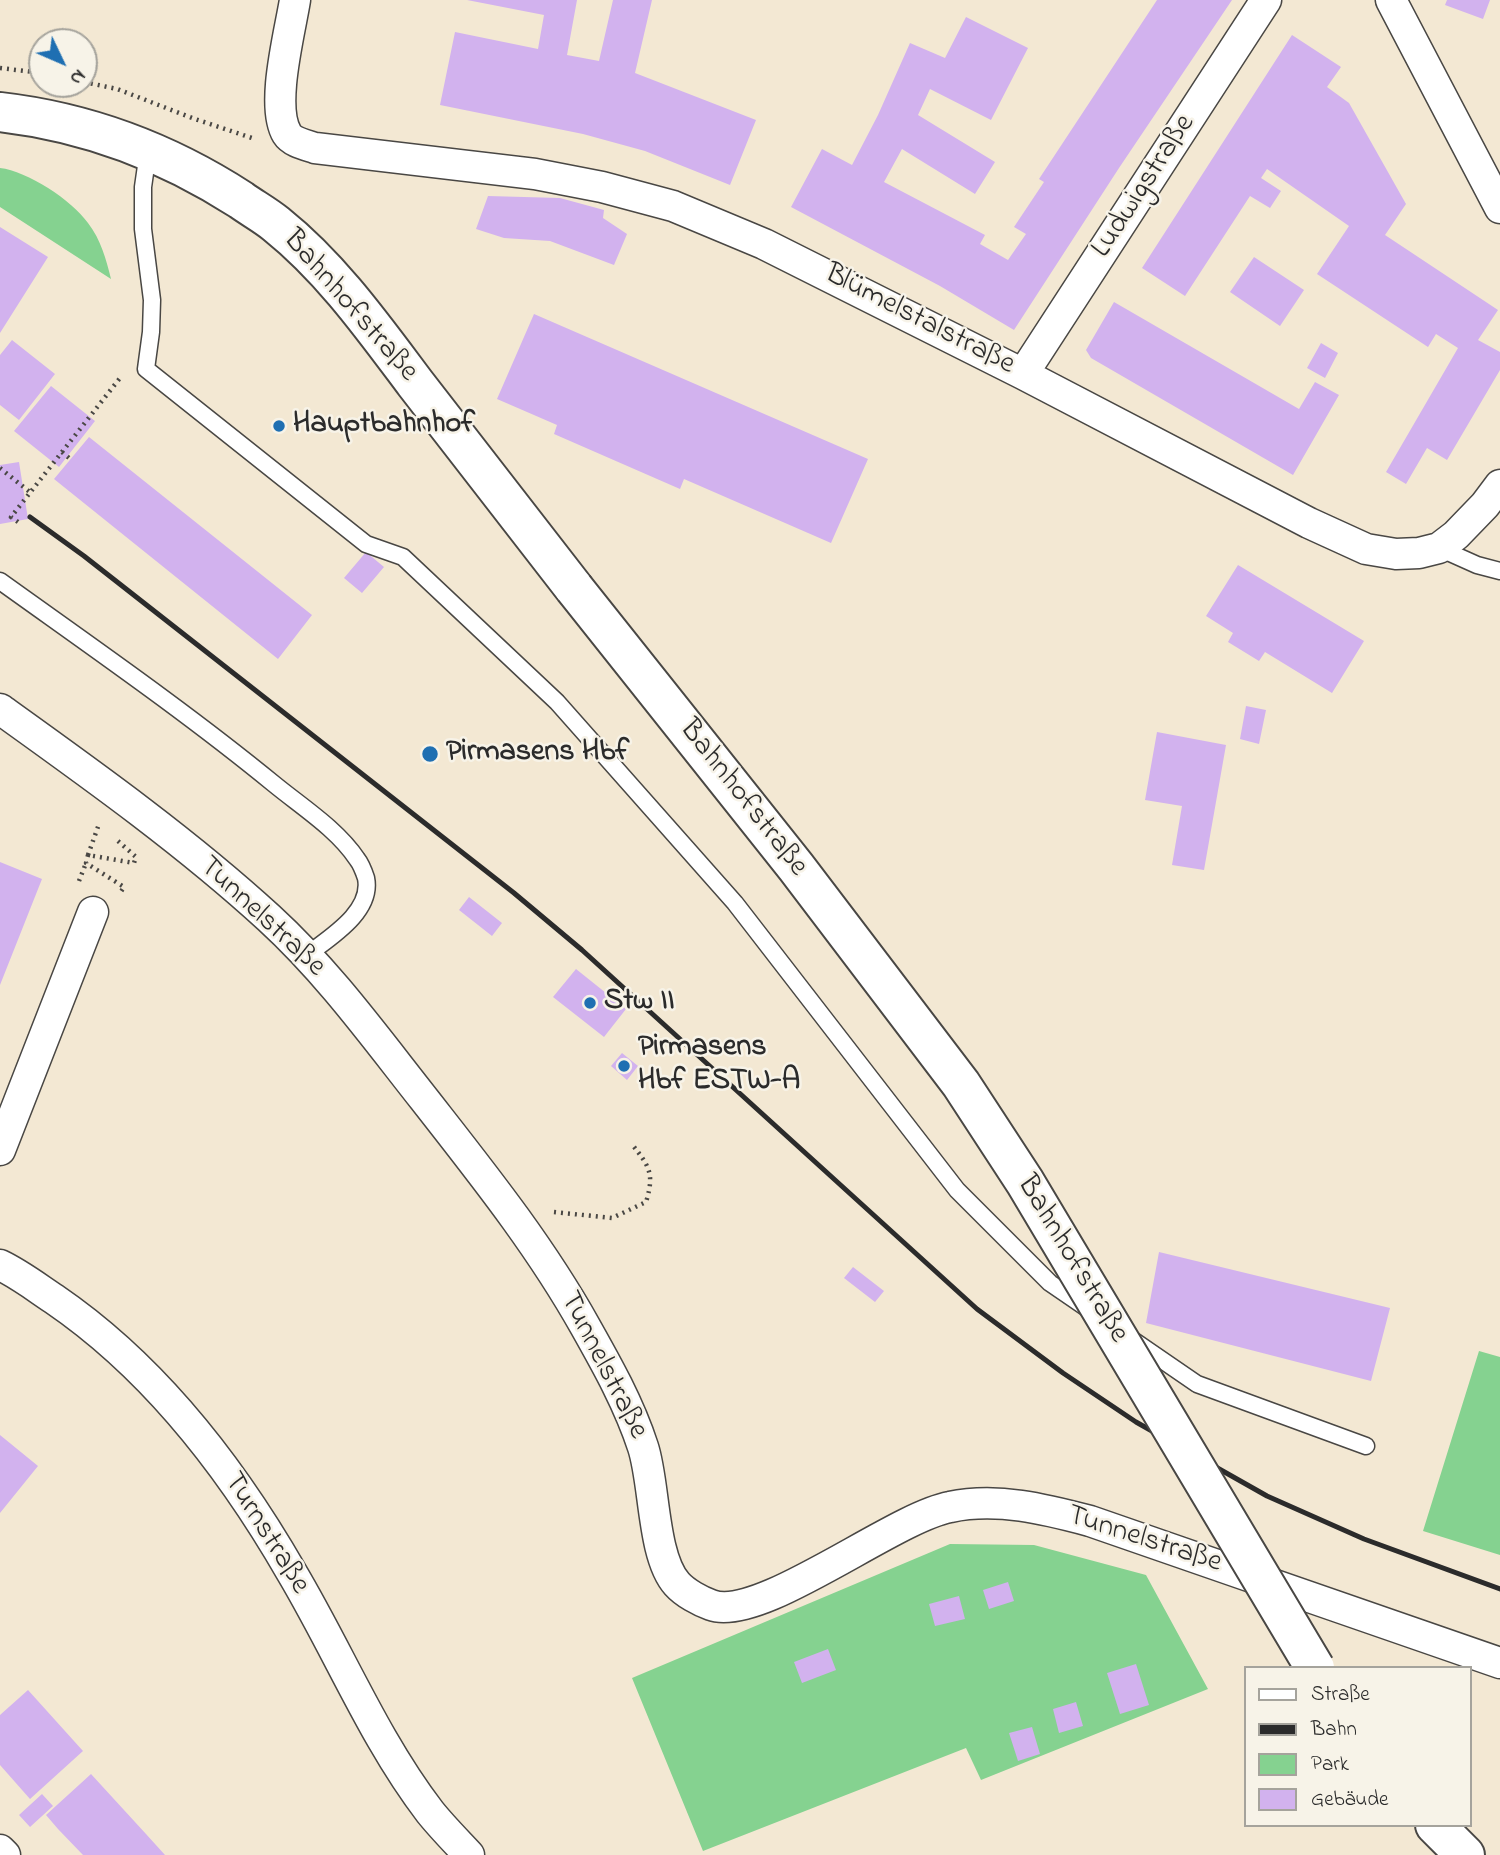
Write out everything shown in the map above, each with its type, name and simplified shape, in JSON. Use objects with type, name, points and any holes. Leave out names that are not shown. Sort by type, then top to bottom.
[{"type":"street","points":[[288,136],[279,101],[295,0]]},
{"type":"street","name":"Ludwigstraße","points":[[1023,374],[1266,0]]},
{"type":"street","points":[[1391,0],[1500,208]]},
{"type":"street","name":"Bahnhofstraße","points":[[0,112],[27,115],[101,132],[190,168],[264,216],[315,260],[366,318],[574,588],[796,867],[961,1084],[1025,1182],[1314,1666]]},
{"type":"street","name":"Blümelstalstraße","points":[[288,136],[315,148],[535,174],[602,187],[673,206],[764,244],[1023,374],[1309,523],[1366,549],[1396,554],[1419,553],[1439,548]]},
{"type":"street","points":[[1439,548],[1456,536],[1500,485]]},
{"type":"street","name":"Tunnelstraße","points":[[0,709],[100,782],[237,890],[307,955],[367,1026],[508,1207],[565,1291],[619,1387],[645,1450],[664,1557],[676,1584],[696,1598],[716,1607],[743,1604],[773,1594],[820,1571],[905,1522],[949,1507],[996,1503],[1041,1507],[1090,1521],[1500,1662]]},
{"type":"street","points":[[0,1150],[101,903]]},
{"type":"street","name":"Turnstraße","points":[[0,1265],[83,1319],[148,1377],[200,1436],[247,1499],[293,1574],[380,1735],[430,1812],[469,1855]]},
{"type":"street","points":[[1437,1827],[1465,1855]]},
{"type":"street","points":[[0,1850],[5,1855]]},
{"type":"lane","points":[[148,150],[143,187],[144,251],[152,300],[146,369],[366,544],[403,557],[556,702],[735,903],[957,1190],[1050,1283],[1197,1384],[1366,1446]]},
{"type":"lane","points":[[1439,548],[1476,565],[1500,571]]},
{"type":"lane","points":[[0,581],[217,737],[337,835],[359,860],[366,881],[363,901],[338,931],[307,955]]},
{"type":"path","points":[[0,68],[28,71]]},
{"type":"path","points":[[98,85],[117,89],[247,138],[288,136]]},
{"type":"path","points":[[18,522],[11,517],[120,379]]},
{"type":"path","points":[[62,453],[69,458]]},
{"type":"path","points":[[0,468],[31,493]]},
{"type":"path","points":[[88,855],[134,863],[136,857],[89,816]]},
{"type":"path","points":[[86,863],[124,887],[121,893],[101,903],[73,897],[99,824]]},
{"type":"path","points":[[508,1207],[612,1218],[646,1202],[652,1182],[648,1164],[632,1143]]},
{"type":"green space","points":[[0,168],[23,175],[48,188],[81,214],[100,243],[111,279],[0,207]]},
{"type":"green space","points":[[1479,1351],[1500,1357],[1500,1555],[1423,1531]]},
{"type":"green space","points":[[950,1544],[1034,1545],[1146,1575],[1208,1689],[981,1780],[966,1748],[703,1851],[632,1678]]},
{"type":"building","points":[[467,0],[577,0],[567,55],[599,61],[613,0],[652,0],[635,73],[756,120],[730,185],[645,151],[583,134],[440,105],[455,32],[538,49],[544,15]]},
{"type":"building","points":[[1157,0],[1232,0],[1014,330],[940,286],[791,207],[822,149],[852,165],[910,43],[945,58],[966,17],[1028,48],[991,120],[930,89],[918,115],[995,162],[975,194],[902,149],[884,182],[985,235],[980,244],[1008,260],[1026,234],[1014,227],[1044,182],[1039,179]]},
{"type":"building","points":[[1447,0],[1490,0],[1483,19],[1445,5]]},
{"type":"building","points":[[1292,35],[1341,67],[1327,87],[1349,103],[1406,204],[1385,235],[1498,310],[1478,340],[1500,352],[1500,370],[1447,460],[1427,448],[1406,484],[1386,472],[1458,348],[1436,334],[1428,347],[1317,274],[1349,226],[1267,169],[1261,178],[1281,191],[1270,208],[1250,196],[1185,296],[1142,268]]},
{"type":"building","points":[[488,196],[560,198],[604,210],[603,218],[627,234],[614,265],[550,241],[504,238],[476,229]]},
{"type":"building","points":[[0,227],[48,257],[0,333]]},
{"type":"building","points":[[1254,257],[1304,290],[1280,326],[1230,292]]},
{"type":"building","points":[[1114,302],[1299,409],[1315,382],[1339,395],[1293,475],[1091,358],[1086,350]]},
{"type":"building","points":[[534,314],[868,459],[831,543],[684,479],[680,489],[554,434],[557,425],[497,399]]},
{"type":"building","points":[[12,340],[55,374],[19,420],[0,405],[0,355]]},
{"type":"building","points":[[1321,343],[1338,353],[1325,378],[1307,368]]},
{"type":"building","points":[[51,386],[95,421],[59,467],[14,431]]},
{"type":"building","points":[[89,437],[312,615],[278,659],[54,479]]},
{"type":"building","points":[[19,462],[28,519],[0,524],[0,465]]},
{"type":"building","points":[[366,552],[384,567],[362,593],[344,578]]},
{"type":"building","points":[[1238,565],[1364,641],[1332,693],[1265,652],[1259,661],[1228,642],[1233,633],[1206,616]]},
{"type":"building","points":[[1246,706],[1266,710],[1259,744],[1240,739]]},
{"type":"building","points":[[1157,732],[1226,745],[1204,870],[1172,865],[1182,806],[1145,800]]},
{"type":"building","points":[[0,862],[42,879],[0,985]]},
{"type":"building","points":[[469,897],[502,923],[492,936],[459,910]]},
{"type":"building","name":"Stw II","points":[[576,969],[626,1009],[604,1037],[553,997]]},
{"type":"building","name":"Pirmasens Hbf ESTW-A","points":[[622,1053],[638,1066],[627,1080],[611,1066]]},
{"type":"building","points":[[1159,1252],[1390,1308],[1371,1381],[1146,1323]]},
{"type":"building","points":[[853,1267],[884,1291],[875,1302],[844,1278]]},
{"type":"building","points":[[0,1435],[38,1466],[0,1513]]},
{"type":"building","points":[[1008,1582],[1014,1601],[989,1609],[983,1590]]},
{"type":"building","points":[[959,1596],[965,1619],[935,1626],[929,1604]]},
{"type":"building","points":[[828,1649],[836,1670],[802,1683],[794,1662]]},
{"type":"building","points":[[1136,1664],[1149,1705],[1120,1714],[1107,1673]]},
{"type":"building","points":[[28,1690],[83,1751],[30,1799],[0,1765],[0,1715]]},
{"type":"building","points":[[1076,1702],[1083,1726],[1059,1733],[1053,1709]]},
{"type":"building","points":[[1032,1727],[1040,1754],[1018,1761],[1009,1733]]},
{"type":"building","points":[[91,1774],[165,1855],[83,1855],[58,1829],[46,1815]]},
{"type":"building","points":[[42,1794],[53,1806],[30,1827],[19,1815]]},
{"type":"railway","points":[[30,517],[84,556],[514,893],[582,950],[977,1309],[1063,1373],[1136,1422],[1267,1496],[1364,1539],[1500,1589]]},
{"type":"place","name":"Hauptbahnhof","points":[[279,426]]},
{"type":"place","name":"Pirmasens Hbf","points":[[430,754]]},
{"type":"place","name":"Stw II","points":[[590,1003]]},
{"type":"place","name":"Pirmasens Hbf ESTW-A","points":[[624,1066]]}]
